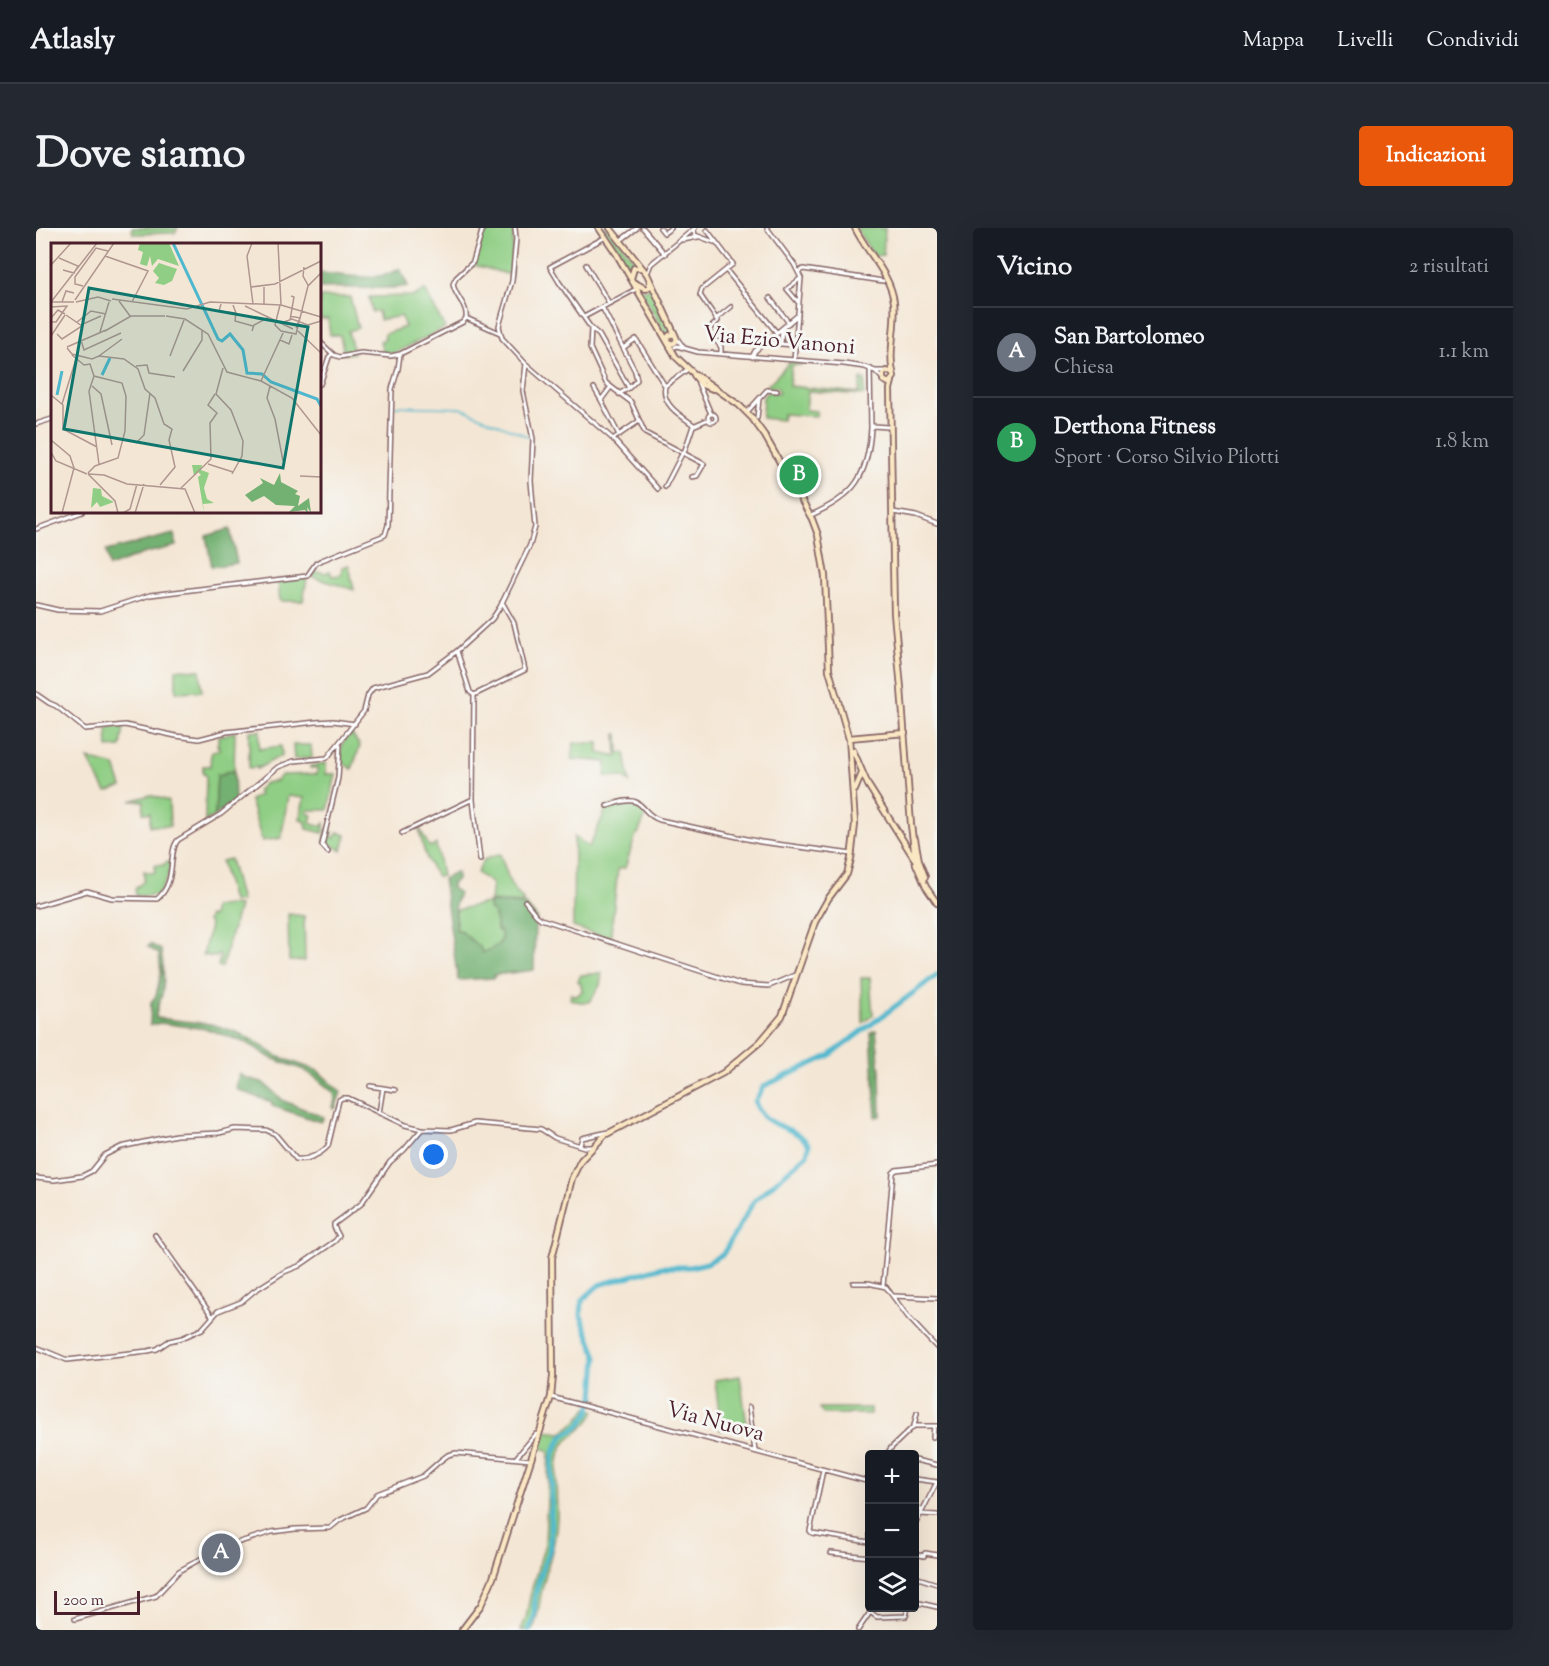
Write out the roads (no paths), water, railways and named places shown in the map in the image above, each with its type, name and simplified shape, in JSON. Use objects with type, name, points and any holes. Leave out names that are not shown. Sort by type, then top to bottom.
[{"type":"main road","points":[[599,228],[639,288],[676,357],[703,382],[721,392],[747,412],[765,436],[811,515],[819,536],[824,566],[829,671],[849,738],[868,785],[917,859]]},
{"type":"main road","points":[[610,228],[650,280],[675,342],[676,357]]},
{"type":"main road","points":[[855,228],[884,273],[892,293],[895,334],[891,360],[883,374],[890,396]]},
{"type":"main road","points":[[632,280],[635,267],[644,270]]},
{"type":"main road","points":[[639,288],[647,288],[650,280]]},
{"type":"main road","points":[[668,341],[670,335],[675,342]]},
{"type":"main road","points":[[891,360],[893,373],[890,396],[894,613],[913,849],[937,903]]},
{"type":"main road","points":[[886,371],[893,373]]},
{"type":"main road","points":[[884,380],[892,381]]},
{"type":"main road","points":[[849,738],[905,733]]},
{"type":"main road","points":[[462,1630],[481,1605],[493,1578],[551,1397],[554,1245],[572,1178],[581,1160],[610,1131],[714,1078],[736,1064],[760,1042],[782,1016],[815,922],[828,899],[847,874],[852,854],[855,824],[849,738]]},
{"type":"main road","points":[[852,776],[856,770],[861,771]]},
{"type":"main road","points":[[854,791],[861,771]]},
{"type":"main road","points":[[854,791],[860,784],[868,785]]},
{"type":"main road","points":[[910,810],[917,859]]},
{"type":"main road","points":[[901,838],[908,840],[912,837]]},
{"type":"main road","points":[[901,838],[913,849]]},
{"type":"street","points":[[321,343],[332,354],[340,357],[361,354],[384,356],[400,354],[463,322],[466,318],[465,307],[458,298],[453,284],[456,278],[473,262],[483,228]]},
{"type":"street","points":[[500,333],[500,320],[512,281],[515,228]]},
{"type":"street","points":[[621,240],[637,228]]},
{"type":"street","points":[[643,228],[665,254]]},
{"type":"street","points":[[660,228],[664,233],[671,228]]},
{"type":"street","points":[[695,228],[695,235],[698,237]]},
{"type":"street","points":[[644,270],[695,228]]},
{"type":"street","points":[[767,228],[801,278],[794,360]]},
{"type":"street","points":[[703,237],[706,229]]},
{"type":"street","points":[[706,229],[733,264],[700,293],[700,298],[718,322],[708,330],[721,347],[721,354]]},
{"type":"street","points":[[606,237],[550,267],[591,328],[599,335],[629,388]]},
{"type":"street","points":[[682,240],[703,237],[716,242]]},
{"type":"street","points":[[644,270],[651,264]]},
{"type":"street","points":[[586,265],[609,303]]},
{"type":"street","points":[[798,272],[802,269],[883,281]]},
{"type":"street","points":[[726,270],[777,333]]},
{"type":"street","points":[[799,304],[787,289],[801,278]]},
{"type":"street","points":[[584,317],[639,288]]},
{"type":"street","points":[[770,298],[789,323]]},
{"type":"street","points":[[602,307],[636,376],[635,384],[619,394]]},
{"type":"street","points":[[716,319],[731,307]]},
{"type":"street","points":[[752,357],[753,353],[798,315]]},
{"type":"street","points":[[466,318],[500,333],[526,364],[613,439],[658,489]]},
{"type":"street","points":[[591,328],[590,348],[606,383],[631,402],[645,433],[704,464],[697,477],[692,477]]},
{"type":"street","points":[[781,344],[782,329]]},
{"type":"street","points":[[623,348],[636,339],[665,386],[664,392],[672,411],[694,425]]},
{"type":"street","name":"Via Ezio Vanoni","points":[[675,342],[677,346],[685,349],[870,368],[875,371]]},
{"type":"street","name":"Via Ezio Vanoni","points":[[675,342],[685,349]]},
{"type":"street","points":[[766,342],[796,345]]},
{"type":"street","points":[[321,380],[326,363],[332,354]]},
{"type":"street","points":[[36,605],[58,610],[100,610],[150,595],[307,576],[316,563],[382,538],[387,532],[388,525],[392,389],[400,354]]},
{"type":"street","points":[[36,906],[87,891],[112,898],[157,899],[163,893],[171,874],[174,846],[178,840],[222,814],[278,767],[294,760],[327,758],[364,711],[369,691],[428,673],[457,651],[492,619],[530,544],[535,527],[531,481],[532,432],[523,391],[526,364]]},
{"type":"street","name":"Via Ezio Vanoni","points":[[811,515],[837,503],[853,490],[864,472],[870,428],[870,368]]},
{"type":"street","points":[[665,386],[690,370]]},
{"type":"street","points":[[875,371],[886,371]]},
{"type":"street","points":[[875,371],[884,380]]},
{"type":"street","points":[[701,393],[703,382]]},
{"type":"street","points":[[703,382],[701,393],[711,414],[716,416],[713,422],[708,419]]},
{"type":"street","points":[[594,388],[619,435]]},
{"type":"street","points":[[601,400],[610,388]]},
{"type":"street","points":[[747,412],[768,390],[777,391]]},
{"type":"street","points":[[757,418],[760,398]]},
{"type":"street","points":[[665,487],[683,453],[694,425],[708,419],[711,414]]},
{"type":"street","points":[[36,424],[51,419]]},
{"type":"street","points":[[613,439],[639,421]]},
{"type":"street","points":[[870,428],[873,426],[888,427]]},
{"type":"street","points":[[892,511],[916,516],[937,524]]},
{"type":"street","points":[[36,529],[79,513]]},
{"type":"street","points":[[474,695],[525,670],[514,623],[502,602]]},
{"type":"street","points":[[457,651],[470,692],[474,695],[473,799],[480,860]]},
{"type":"street","points":[[36,694],[56,706],[85,729],[125,725],[194,739],[237,730],[316,722],[333,721],[355,724]]},
{"type":"street","points":[[328,852],[322,845],[338,778],[340,743]]},
{"type":"street","points":[[402,833],[473,799]]},
{"type":"street","points":[[607,806],[633,801],[649,815],[660,820],[761,842],[852,854]]},
{"type":"street","points":[[525,901],[541,919],[740,984],[769,986],[797,974]]},
{"type":"street","points":[[370,1086],[395,1090]]},
{"type":"street","points":[[379,1113],[383,1088]]},
{"type":"street","points":[[36,1178],[54,1180],[82,1176],[92,1171],[105,1155],[121,1147],[176,1135],[236,1130],[266,1130],[275,1134],[296,1159],[305,1160],[324,1151],[328,1146],[339,1100],[342,1098],[348,1098],[405,1125],[422,1129],[451,1131],[475,1122],[541,1129],[555,1138],[592,1147]]},
{"type":"street","points":[[36,1347],[67,1360],[157,1349],[169,1341],[202,1329],[218,1311],[241,1302],[254,1291],[284,1272],[299,1266],[335,1241],[339,1236],[334,1224],[361,1204],[390,1162],[422,1129]]},
{"type":"street","points":[[580,1145],[585,1136],[610,1131]]},
{"type":"street","points":[[883,1286],[892,1173],[896,1170],[937,1166]]},
{"type":"street","points":[[155,1235],[212,1316]]},
{"type":"street","points":[[852,1283],[883,1286],[937,1348]]},
{"type":"street","points":[[894,1296],[937,1298]]},
{"type":"street","name":"Via Nuova","points":[[551,1397],[865,1481]]},
{"type":"street","points":[[749,1407],[755,1450]]},
{"type":"street","points":[[890,1450],[914,1426],[917,1413]]},
{"type":"street","points":[[914,1426],[936,1426],[933,1437]]},
{"type":"street","points":[[516,1459],[536,1434]]},
{"type":"street","points":[[75,1619],[156,1596],[179,1571],[220,1548],[272,1533],[295,1529],[330,1528],[340,1520],[366,1508],[377,1494],[384,1490],[423,1476],[448,1455],[456,1453],[531,1460]]},
{"type":"street","points":[[919,1461],[937,1465]]},
{"type":"street","points":[[824,1470],[810,1531],[865,1542]]},
{"type":"street","points":[[919,1480],[937,1482],[919,1516]]},
{"type":"street","points":[[921,1512],[937,1515]]},
{"type":"street","points":[[831,1553],[865,1556]]},
{"type":"street","points":[[920,1555],[930,1553],[937,1555]]},
{"type":"street","points":[[919,1578],[937,1584]]},
{"type":"street","points":[[919,1603],[937,1607]]},
{"type":"street","points":[[858,1630],[870,1612],[877,1617],[906,1616],[907,1612]]},
{"type":"waterway","points":[[394,406],[461,408],[531,438]]},
{"type":"waterway","points":[[529,1630],[534,1617],[535,1596],[550,1548],[552,1461],[555,1449],[563,1436],[579,1426],[588,1414],[594,1397],[597,1357],[581,1316],[582,1300],[599,1285],[662,1267],[690,1267],[707,1263],[723,1254],[754,1201],[807,1154],[809,1145],[803,1138],[773,1123],[760,1111],[755,1102],[764,1086],[829,1056],[937,975]]},
{"type":"place","name":"Derthona Fitness","points":[[799,475]]},
{"type":"place","name":"San Bartolomeo","points":[[221,1553]]}]
